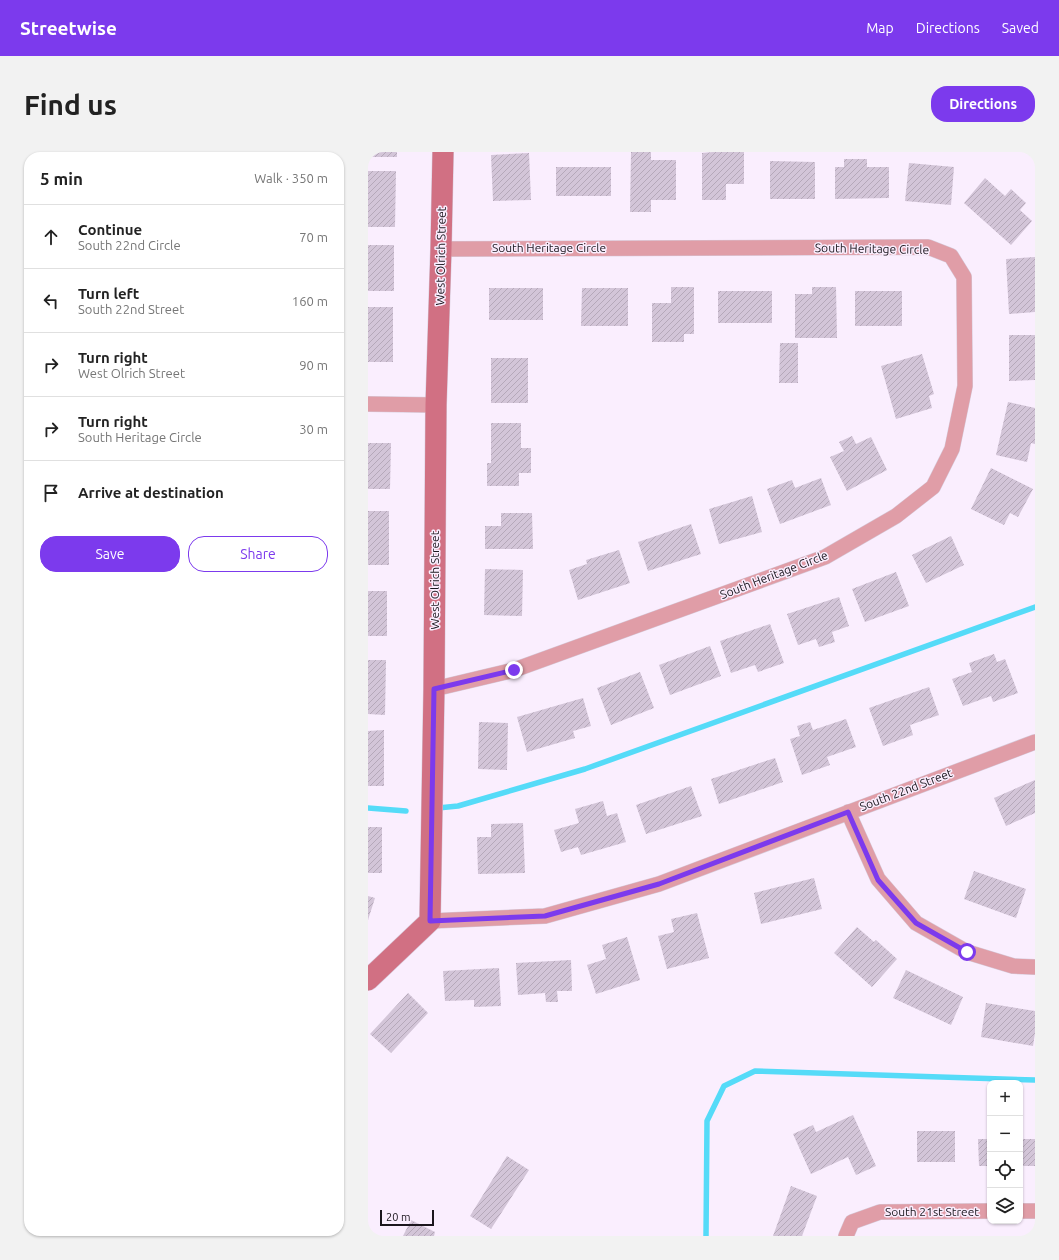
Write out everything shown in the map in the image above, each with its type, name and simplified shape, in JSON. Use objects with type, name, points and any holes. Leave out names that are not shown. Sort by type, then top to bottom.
[{"type":"street","name":"West Olrich Street","points":[[430,921],[434,689],[436,406],[442,248],[443,152]]},
{"type":"street","name":"South Heritage Circle","points":[[434,689],[514,670],[825,557],[896,516],[933,487],[952,449],[965,386],[964,278],[951,256],[928,247],[442,248]]},
{"type":"street","points":[[368,404],[436,406]]},
{"type":"street","name":"South 22nd Street","points":[[430,921],[545,916],[659,884],[1035,742]]},
{"type":"street","points":[[848,812],[878,880],[916,923],[967,952],[1013,966],[1035,967]]},
{"type":"street","points":[[368,980],[430,921]]},
{"type":"street","name":"South 21st Street","points":[[846,1236],[852,1222],[880,1212],[987,1211]]},
{"type":"street","points":[[1023,1211],[1035,1211]]},
{"type":"building","points":[[368,152],[397,152],[397,157],[368,157]]},
{"type":"building","points":[[631,152],[651,152],[651,160],[676,160],[676,200],[651,200],[651,212],[630,212]]},
{"type":"building","points":[[744,152],[744,184],[726,184],[726,200],[702,200],[702,153]]},
{"type":"building","points":[[529,153],[531,200],[493,201],[491,155]]},
{"type":"building","points":[[844,159],[867,159],[867,167],[889,167],[889,198],[835,199],[835,167],[844,167]]},
{"type":"building","points":[[770,161],[815,162],[815,199],[770,199]]},
{"type":"building","points":[[909,163],[954,167],[951,205],[905,201]]},
{"type":"building","points":[[556,167],[611,167],[611,196],[556,196]]},
{"type":"building","points":[[368,171],[396,171],[395,227],[368,227]]},
{"type":"building","points":[[985,178],[1005,196],[1011,189],[1026,203],[1020,210],[1032,221],[1011,245],[964,203]]},
{"type":"building","points":[[368,245],[394,245],[394,291],[368,291]]},
{"type":"building","points":[[1035,257],[1035,312],[1009,314],[1006,259]]},
{"type":"building","points":[[671,287],[694,287],[694,334],[684,334],[684,342],[652,342],[652,303],[671,303]]},
{"type":"building","points":[[812,287],[836,287],[837,338],[795,338],[795,294],[812,294]]},
{"type":"building","points":[[489,288],[543,288],[543,320],[489,320]]},
{"type":"building","points":[[582,288],[628,288],[628,326],[581,326]]},
{"type":"building","points":[[718,291],[772,291],[772,323],[718,323]]},
{"type":"building","points":[[855,291],[902,291],[902,326],[855,326]]},
{"type":"building","points":[[368,307],[393,307],[393,362],[368,362]]},
{"type":"building","points":[[1009,335],[1035,335],[1035,380],[1009,381]]},
{"type":"building","points":[[780,343],[798,343],[798,383],[779,383]]},
{"type":"building","points":[[922,354],[934,394],[929,396],[932,408],[896,419],[881,366]]},
{"type":"building","points":[[491,358],[528,358],[528,403],[491,403]]},
{"type":"building","points":[[1008,402],[1035,408],[1035,444],[1031,443],[1027,462],[996,455]]},
{"type":"building","points":[[491,423],[521,423],[521,448],[531,448],[531,473],[519,473],[519,486],[487,486],[487,463],[491,463]]},
{"type":"building","points":[[852,436],[856,444],[871,437],[887,470],[847,491],[830,457],[844,451],[839,442]]},
{"type":"building","points":[[368,443],[391,443],[390,489],[368,489]]},
{"type":"building","points":[[991,468],[1033,489],[1018,517],[1010,513],[1004,525],[971,509]]},
{"type":"building","points":[[821,478],[831,505],[780,524],[767,489],[792,480],[795,488]]},
{"type":"building","points":[[752,496],[762,532],[719,544],[709,509]]},
{"type":"building","points":[[368,511],[389,511],[389,565],[368,565]]},
{"type":"building","points":[[501,513],[532,513],[533,549],[485,549],[485,526],[501,526]]},
{"type":"building","points":[[691,524],[701,554],[648,571],[638,542]]},
{"type":"building","points":[[951,536],[964,565],[926,583],[912,555]]},
{"type":"building","points":[[619,550],[630,583],[578,600],[569,570],[587,564],[586,560]]},
{"type":"building","points":[[485,569],[523,570],[522,616],[484,615]]},
{"type":"building","points":[[896,572],[909,606],[865,622],[852,589]]},
{"type":"building","points":[[368,591],[387,591],[387,636],[368,636]]},
{"type":"building","points":[[839,597],[849,626],[832,632],[835,642],[819,647],[816,639],[798,645],[787,614]]},
{"type":"building","points":[[770,624],[784,663],[758,672],[755,665],[731,673],[720,641]]},
{"type":"building","points":[[710,646],[721,676],[670,695],[659,665]]},
{"type":"building","points":[[994,654],[997,662],[1005,659],[1018,693],[993,702],[991,696],[963,706],[952,679],[972,672],[969,663]]},
{"type":"building","points":[[368,660],[386,660],[385,715],[368,714]]},
{"type":"building","points":[[640,672],[654,708],[611,725],[597,688]]},
{"type":"building","points":[[929,687],[939,715],[910,725],[913,735],[883,746],[869,708]]},
{"type":"building","points":[[583,698],[591,726],[573,731],[575,738],[527,752],[517,717]]},
{"type":"building","points":[[846,719],[856,747],[827,757],[830,765],[802,775],[790,739],[800,736],[797,726],[810,722],[813,730]]},
{"type":"building","points":[[479,722],[508,723],[507,770],[478,769]]},
{"type":"building","points":[[384,730],[384,786],[368,786],[368,731]]},
{"type":"building","points":[[775,758],[783,782],[719,804],[711,779]]},
{"type":"building","points":[[1035,780],[1035,813],[1006,826],[994,798]]},
{"type":"building","points":[[691,786],[702,816],[646,834],[636,805]]},
{"type":"building","points":[[603,801],[607,816],[617,813],[626,842],[581,855],[578,847],[561,852],[554,830],[579,823],[575,809]]},
{"type":"building","points":[[523,823],[525,873],[478,874],[477,837],[491,837],[491,824]]},
{"type":"building","points":[[368,827],[382,827],[382,873],[368,873]]},
{"type":"building","points":[[974,871],[1026,889],[1016,918],[964,899]]},
{"type":"building","points":[[814,878],[822,909],[761,924],[754,893]]},
{"type":"building","points":[[368,896],[375,898],[368,920]]},
{"type":"building","points":[[697,913],[709,958],[667,969],[658,936],[674,932],[671,919]]},
{"type":"building","points":[[857,927],[874,942],[876,940],[897,959],[872,987],[834,953]]},
{"type":"building","points":[[627,937],[640,980],[596,994],[587,965],[606,959],[602,945]]},
{"type":"building","points":[[571,960],[572,991],[557,991],[558,1002],[546,1002],[545,993],[518,995],[516,963]]},
{"type":"building","points":[[499,968],[501,1006],[474,1007],[474,1000],[445,1001],[443,971]]},
{"type":"building","points":[[906,970],[963,997],[951,1025],[893,998]]},
{"type":"building","points":[[408,993],[428,1013],[391,1053],[370,1034]]},
{"type":"building","points":[[986,1003],[1035,1011],[1035,1033],[1033,1046],[981,1037]]},
{"type":"building","points":[[853,1115],[876,1166],[856,1175],[848,1157],[811,1174],[793,1134],[813,1125],[816,1132]]},
{"type":"building","points":[[917,1131],[955,1131],[955,1162],[917,1162]]},
{"type":"building","points":[[978,1139],[987,1139],[987,1166],[979,1166]]},
{"type":"building","points":[[1023,1139],[1035,1139],[1035,1166],[1023,1166]]},
{"type":"building","points":[[507,1156],[529,1170],[491,1229],[470,1216]]},
{"type":"building","points":[[791,1186],[817,1196],[802,1236],[773,1236]]},
{"type":"building","points":[[411,1220],[435,1232],[434,1236],[403,1236]]},
{"type":"waterway","points":[[438,808],[458,806],[585,769],[1035,607]]},
{"type":"waterway","points":[[368,808],[406,811]]},
{"type":"waterway","points":[[706,1236],[707,1121],[724,1086],[755,1071],[1035,1080]]},
{"type":"route","points":[[514,670],[434,689],[430,921],[545,916],[659,884],[848,812],[878,880],[916,923],[967,952]]}]
